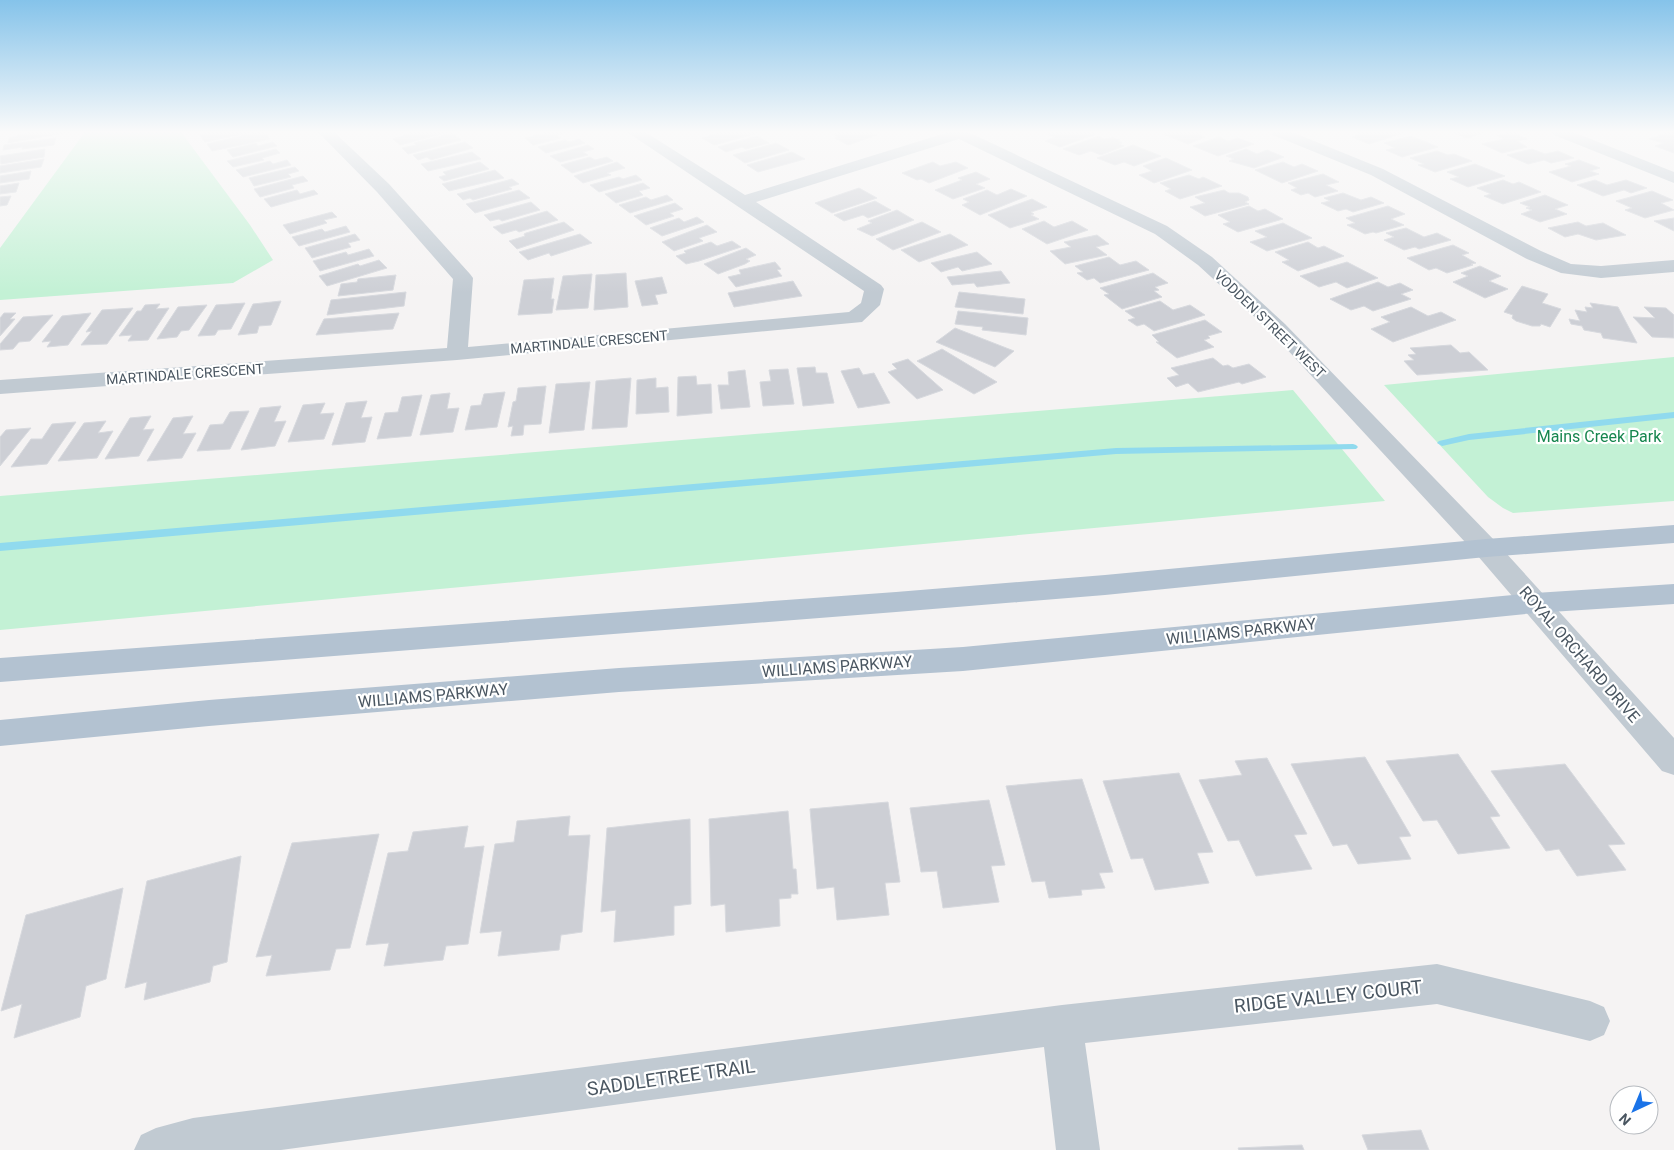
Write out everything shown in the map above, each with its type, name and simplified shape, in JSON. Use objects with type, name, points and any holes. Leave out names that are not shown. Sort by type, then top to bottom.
[{"type":"main road","points":[[0,670],[1106,585],[1486,548],[1674,534]]},
{"type":"main road","name":"WILLIAMS PARKWAY","points":[[0,733],[219,712],[609,681],[963,659],[1256,628],[1535,603],[1674,594]]},
{"type":"street","points":[[381,186],[463,278],[457,354]]},
{"type":"street","name":"MARTINDALE CRESCENT","points":[[0,387],[457,354],[855,318],[870,305],[874,289],[720,186]]},
{"type":"street","points":[[743,200],[789,186]]},
{"type":"street","name":"VODDEN STREET WEST","points":[[1068,186],[1161,230],[1205,261],[1278,328],[1486,548]]},
{"type":"street","points":[[1404,186],[1534,255],[1568,269],[1602,272],[1674,266]]},
{"type":"street","name":"ROYAL ORCHARD DRIVE","points":[[1486,548],[1674,761]]},
{"type":"street","name":"RIDGE VALLEY COURT","points":[[1062,1025],[1437,984],[1590,1020]]},
{"type":"street","points":[[1062,1025],[1078,1150]]},
{"type":"street","name":"SADDLETREE TRAIL","points":[[156,1150],[203,1138],[1062,1025]]},
{"type":"green space","points":[[46,186],[221,186],[273,260],[233,283],[0,300],[0,248]]},
{"type":"green space","name":"Mains Creek Park","points":[[1674,357],[1674,501],[1513,513],[1488,497],[1384,385]]},
{"type":"green space","points":[[1293,390],[1385,501],[0,630],[0,496]]},
{"type":"building","points":[[0,186],[18,186],[16,192],[0,194]]},
{"type":"building","points":[[267,186],[292,186],[294,188],[260,197],[254,189]]},
{"type":"building","points":[[444,186],[472,186],[449,191]]},
{"type":"building","points":[[488,186],[513,186],[509,187],[512,189],[473,200],[470,198],[463,200],[457,194]]},
{"type":"building","points":[[591,186],[622,186],[599,192]]},
{"type":"building","points":[[634,186],[647,186],[650,188],[639,191],[643,195],[616,203],[605,194]]},
{"type":"building","points":[[947,186],[980,186],[985,188],[953,199],[935,190]]},
{"type":"building","points":[[1165,186],[1222,186],[1180,199],[1165,191],[1171,189]]},
{"type":"building","points":[[1293,186],[1327,186],[1338,191],[1315,197],[1308,193],[1301,195],[1291,190],[1297,188]]},
{"type":"building","points":[[1485,186],[1527,186],[1541,192],[1503,204],[1484,196],[1491,194],[1477,188]]},
{"type":"building","points":[[1579,186],[1641,186],[1647,188],[1631,193],[1624,190],[1603,196]]},
{"type":"building","points":[[859,188],[877,198],[832,213],[815,203]]},
{"type":"building","points":[[1011,189],[1027,196],[980,215],[962,205],[969,202],[963,199],[987,190],[997,195]]},
{"type":"building","points":[[297,190],[300,194],[314,190],[318,194],[271,207],[264,199]]},
{"type":"building","points":[[519,190],[530,198],[475,213],[466,204]]},
{"type":"building","points":[[1224,190],[1248,197],[1249,200],[1245,202],[1249,204],[1205,216],[1190,207],[1205,203],[1195,197]]},
{"type":"building","points":[[1652,191],[1673,200],[1661,203],[1674,210],[1645,218],[1625,210],[1632,208],[1616,201]]},
{"type":"building","points":[[1343,193],[1361,200],[1371,197],[1384,203],[1353,212],[1346,209],[1338,211],[1321,203],[1330,201],[1324,198]]},
{"type":"building","points":[[667,195],[673,200],[630,213],[619,205],[646,197],[651,200]]},
{"type":"building","points":[[1545,195],[1568,205],[1555,209],[1567,214],[1540,222],[1521,214],[1532,210],[1526,208],[1530,207],[1520,203]]},
{"type":"building","points":[[11,196],[7,205],[0,206],[0,197]]},
{"type":"building","points":[[1032,199],[1047,207],[1031,212],[1034,214],[1031,215],[1039,219],[1010,228],[988,215]]},
{"type":"building","points":[[875,201],[891,210],[868,218],[863,215],[844,221],[834,215]]},
{"type":"building","points":[[531,202],[540,210],[502,221],[499,219],[490,221],[484,215]]},
{"type":"building","points":[[675,203],[683,209],[670,213],[674,216],[646,225],[634,216]]},
{"type":"building","points":[[1249,206],[1258,211],[1265,209],[1283,219],[1238,232],[1223,224],[1230,222],[1218,215]]},
{"type":"building","points":[[1388,206],[1405,214],[1391,219],[1404,225],[1365,234],[1347,225],[1355,223],[1346,218]]},
{"type":"building","points":[[897,210],[914,220],[872,236],[857,229],[872,223],[868,221]]},
{"type":"building","points":[[547,211],[558,220],[519,232],[516,230],[502,234],[493,227]]},
{"type":"building","points":[[332,212],[337,217],[324,220],[327,223],[290,234],[283,225]]},
{"type":"building","points":[[697,217],[704,222],[662,236],[650,228],[679,218],[684,222]]},
{"type":"building","points":[[1674,218],[1674,231],[1654,221]]},
{"type":"building","points":[[1044,221],[1054,227],[1072,221],[1088,230],[1047,244],[1022,229]]},
{"type":"building","points":[[564,222],[574,230],[517,249],[509,241],[525,236],[524,234],[526,233]]},
{"type":"building","points":[[922,222],[941,232],[893,250],[876,239]]},
{"type":"building","points":[[1578,222],[1586,226],[1603,223],[1626,235],[1596,240],[1578,234],[1565,237],[1548,228]]},
{"type":"building","points":[[1283,223],[1312,238],[1267,251],[1250,242],[1267,237],[1255,231]]},
{"type":"building","points":[[707,225],[717,232],[699,238],[703,241],[674,251],[662,242]]},
{"type":"building","points":[[346,226],[350,232],[299,246],[292,237],[322,229],[325,232]]},
{"type":"building","points":[[1406,228],[1424,237],[1437,233],[1451,240],[1419,249],[1415,247],[1404,250],[1384,240],[1394,237],[1386,233]]},
{"type":"building","points":[[355,234],[360,240],[348,243],[351,247],[312,258],[305,248]]},
{"type":"building","points":[[580,234],[592,243],[551,256],[549,253],[528,260],[519,252]]},
{"type":"building","points":[[950,234],[968,245],[919,262],[901,250]]},
{"type":"building","points":[[1097,235],[1109,244],[1096,247],[1107,255],[1065,264],[1050,251],[1071,247],[1064,242]]},
{"type":"building","points":[[732,241],[741,247],[686,264],[676,256],[686,253],[684,251],[711,242],[717,246]]},
{"type":"building","points":[[1308,242],[1318,248],[1324,246],[1344,256],[1298,271],[1282,262],[1289,260],[1275,252]]},
{"type":"building","points":[[1453,245],[1469,253],[1462,255],[1476,263],[1447,273],[1436,268],[1429,270],[1407,258]]},
{"type":"building","points":[[746,248],[756,255],[746,259],[750,261],[745,264],[718,274],[704,264]]},
{"type":"building","points":[[369,249],[374,256],[320,271],[313,261],[346,252],[348,255]]},
{"type":"building","points":[[977,252],[992,264],[962,271],[958,267],[941,272],[931,263]]},
{"type":"building","points":[[1109,257],[1120,265],[1136,261],[1149,270],[1100,283],[1094,278],[1087,280],[1077,273],[1083,272],[1075,266]]},
{"type":"building","points":[[379,260],[387,268],[327,286],[319,276],[358,264],[360,266]]},
{"type":"building","points":[[775,262],[781,269],[777,270],[782,276],[736,287],[728,277],[741,274],[739,270]]},
{"type":"building","points":[[1347,262],[1378,278],[1347,288],[1336,282],[1319,287],[1300,276]]},
{"type":"building","points":[[1480,266],[1501,276],[1489,281],[1508,289],[1485,298],[1453,282],[1468,276],[1461,273]]},
{"type":"building","points":[[1001,271],[1010,283],[977,287],[974,283],[952,285],[947,277]]},
{"type":"building","points":[[626,273],[628,307],[594,310],[596,275]]},
{"type":"building","points":[[1153,273],[1168,283],[1155,287],[1159,290],[1154,291],[1162,297],[1122,309],[1104,295],[1109,294],[1100,288]]},
{"type":"building","points":[[592,274],[588,308],[556,310],[563,276]]},
{"type":"building","points":[[396,275],[393,290],[338,296],[341,284],[357,282],[358,279]]},
{"type":"building","points":[[662,277],[667,293],[655,295],[658,304],[642,306],[635,281]]},
{"type":"building","points":[[554,278],[551,299],[554,299],[552,313],[518,315],[524,280]]},
{"type":"building","points":[[793,281],[802,296],[734,307],[728,293]]},
{"type":"building","points":[[1378,282],[1388,287],[1400,283],[1413,290],[1401,294],[1411,299],[1373,311],[1364,306],[1351,310],[1330,299]]},
{"type":"building","points":[[1522,286],[1548,294],[1542,303],[1561,309],[1550,327],[1541,324],[1540,326],[1532,326],[1516,321],[1512,318],[1513,315],[1504,312]]},
{"type":"building","points":[[406,292],[404,306],[327,315],[331,300]]},
{"type":"building","points":[[959,292],[1025,299],[1023,314],[955,307]]},
{"type":"building","points":[[281,301],[271,325],[259,326],[257,333],[238,335],[253,304]]},
{"type":"building","points":[[1160,301],[1173,310],[1190,305],[1205,315],[1154,331],[1144,324],[1137,326],[1128,320],[1135,318],[1125,311]]},
{"type":"building","points":[[245,303],[231,329],[218,330],[215,335],[198,336],[216,305]]},
{"type":"building","points":[[1590,303],[1618,307],[1637,343],[1603,338],[1601,333],[1584,330],[1582,326],[1571,324],[1569,319],[1580,321],[1575,310],[1587,312],[1585,307],[1593,308]]},
{"type":"building","points":[[160,304],[156,309],[169,308],[148,340],[128,341],[132,335],[119,336],[137,311],[141,311],[145,305]]},
{"type":"building","points":[[207,305],[189,330],[181,331],[177,337],[157,339],[178,307]]},
{"type":"building","points":[[1411,307],[1428,316],[1441,312],[1456,320],[1393,342],[1371,329],[1390,322],[1381,317]]},
{"type":"building","points":[[1644,307],[1666,308],[1674,315],[1674,338],[1652,337],[1633,317],[1655,318]]},
{"type":"building","points":[[133,308],[107,344],[81,345],[92,331],[86,332],[102,310]]},
{"type":"building","points":[[958,311],[1028,318],[1026,335],[982,330],[983,327],[955,324]]},
{"type":"building","points":[[4,313],[16,313],[10,319],[15,319],[0,336],[0,318]]},
{"type":"building","points":[[91,313],[68,345],[47,347],[51,341],[42,342],[62,316]]},
{"type":"building","points":[[399,313],[393,329],[316,335],[324,319]]},
{"type":"building","points":[[53,315],[30,341],[19,342],[13,349],[0,350],[0,344],[23,317]]},
{"type":"building","points":[[1205,320],[1222,332],[1208,336],[1210,338],[1204,340],[1214,347],[1177,358],[1156,342],[1159,342],[1152,335]]},
{"type":"building","points":[[955,328],[1014,351],[995,367],[936,342]]},
{"type":"building","points":[[1451,345],[1460,353],[1469,352],[1488,370],[1417,375],[1404,361],[1414,360],[1408,355],[1416,354],[1410,348]]},
{"type":"building","points":[[942,349],[997,382],[974,394],[917,361]]},
{"type":"building","points":[[1213,358],[1223,366],[1228,365],[1233,368],[1249,364],[1266,377],[1242,384],[1239,382],[1198,392],[1188,383],[1176,387],[1167,378],[1179,375],[1171,368]]},
{"type":"building","points":[[908,359],[943,390],[917,399],[888,372],[897,369],[892,364]]},
{"type":"building","points":[[815,367],[816,373],[827,373],[834,403],[803,406],[797,368]]},
{"type":"building","points":[[859,368],[863,375],[874,373],[890,403],[858,408],[841,371]]},
{"type":"building","points":[[788,369],[794,404],[763,406],[760,382],[771,381],[769,370]]},
{"type":"building","points":[[745,370],[750,407],[721,409],[718,385],[729,385],[728,372]]},
{"type":"building","points":[[696,376],[697,385],[711,384],[712,413],[677,416],[678,377]]},
{"type":"building","points":[[631,378],[627,427],[592,429],[596,381]]},
{"type":"building","points":[[656,378],[656,388],[668,387],[669,412],[636,414],[637,380]]},
{"type":"building","points":[[590,382],[584,430],[549,433],[556,384]]},
{"type":"building","points":[[546,386],[541,424],[524,425],[523,435],[511,436],[513,426],[508,427],[518,388]]},
{"type":"building","points":[[505,392],[497,427],[465,430],[471,406],[481,405],[484,394]]},
{"type":"building","points":[[450,393],[447,409],[459,408],[453,432],[420,435],[431,395]]},
{"type":"building","points":[[422,395],[411,436],[377,439],[385,413],[398,412],[402,397]]},
{"type":"building","points":[[367,401],[361,418],[372,417],[365,442],[332,445],[346,403]]},
{"type":"building","points":[[325,403],[320,414],[334,413],[324,439],[288,442],[303,405]]},
{"type":"building","points":[[281,406],[274,422],[286,421],[275,446],[241,450],[260,408]]},
{"type":"building","points":[[249,411],[230,449],[197,451],[210,425],[223,424],[230,412]]},
{"type":"building","points":[[151,416],[143,430],[154,429],[139,456],[105,459],[130,418]]},
{"type":"building","points":[[193,416],[183,434],[196,433],[182,458],[147,461],[173,418]]},
{"type":"building","points":[[106,421],[98,433],[113,431],[97,458],[58,461],[84,423]]},
{"type":"building","points":[[76,422],[47,464],[11,467],[31,439],[42,439],[52,424]]},
{"type":"building","points":[[31,428],[0,466],[0,437],[6,430]]},
{"type":"building","points":[[1458,754],[1500,816],[1490,817],[1510,848],[1458,854],[1437,820],[1423,821],[1386,761]]},
{"type":"building","points":[[1365,757],[1411,836],[1399,837],[1411,859],[1358,864],[1347,844],[1333,846],[1291,764]]},
{"type":"building","points":[[1267,758],[1307,834],[1294,835],[1312,869],[1256,876],[1239,840],[1228,841],[1199,780],[1242,775],[1235,761]]},
{"type":"building","points":[[1565,764],[1625,844],[1608,845],[1626,870],[1577,876],[1559,849],[1546,851],[1491,771]]},
{"type":"building","points":[[1179,773],[1213,852],[1197,853],[1209,883],[1155,890],[1143,858],[1131,859],[1103,781]]},
{"type":"building","points":[[1082,779],[1113,872],[1099,873],[1105,888],[1081,890],[1082,895],[1049,898],[1045,881],[1032,882],[1006,786]]},
{"type":"building","points":[[989,800],[1005,865],[991,866],[999,902],[943,908],[937,871],[921,872],[910,808]]},
{"type":"building","points":[[888,802],[900,882],[885,883],[889,915],[837,920],[834,887],[817,889],[810,809]]},
{"type":"building","points":[[788,811],[793,869],[796,869],[798,894],[791,894],[791,898],[779,899],[780,926],[726,932],[725,904],[711,906],[709,819]]},
{"type":"building","points":[[570,816],[568,836],[590,835],[582,932],[561,935],[559,950],[498,956],[502,931],[480,933],[495,844],[514,842],[517,821]]},
{"type":"building","points":[[690,819],[691,904],[674,906],[674,935],[614,942],[616,910],[601,912],[607,828]]},
{"type":"building","points":[[468,826],[464,848],[484,846],[468,944],[446,946],[443,960],[384,966],[389,943],[366,945],[388,853],[408,851],[413,832]]},
{"type":"building","points":[[379,834],[350,948],[336,949],[330,970],[266,976],[272,955],[256,957],[292,843]]},
{"type":"building","points":[[241,856],[227,962],[213,966],[210,982],[144,1000],[147,982],[125,988],[147,881]]},
{"type":"building","points":[[123,888],[106,979],[86,986],[80,1017],[14,1038],[22,1004],[1,1011],[26,915]]},
{"type":"building","points":[[1421,1130],[1429,1150],[1368,1150],[1362,1135]]},
{"type":"building","points":[[1302,1145],[1304,1150],[1239,1150],[1238,1148]]},
{"type":"waterway","points":[[1442,443],[1469,437],[1674,415]]},
{"type":"waterway","points":[[0,547],[1116,451],[1353,447]]}]
